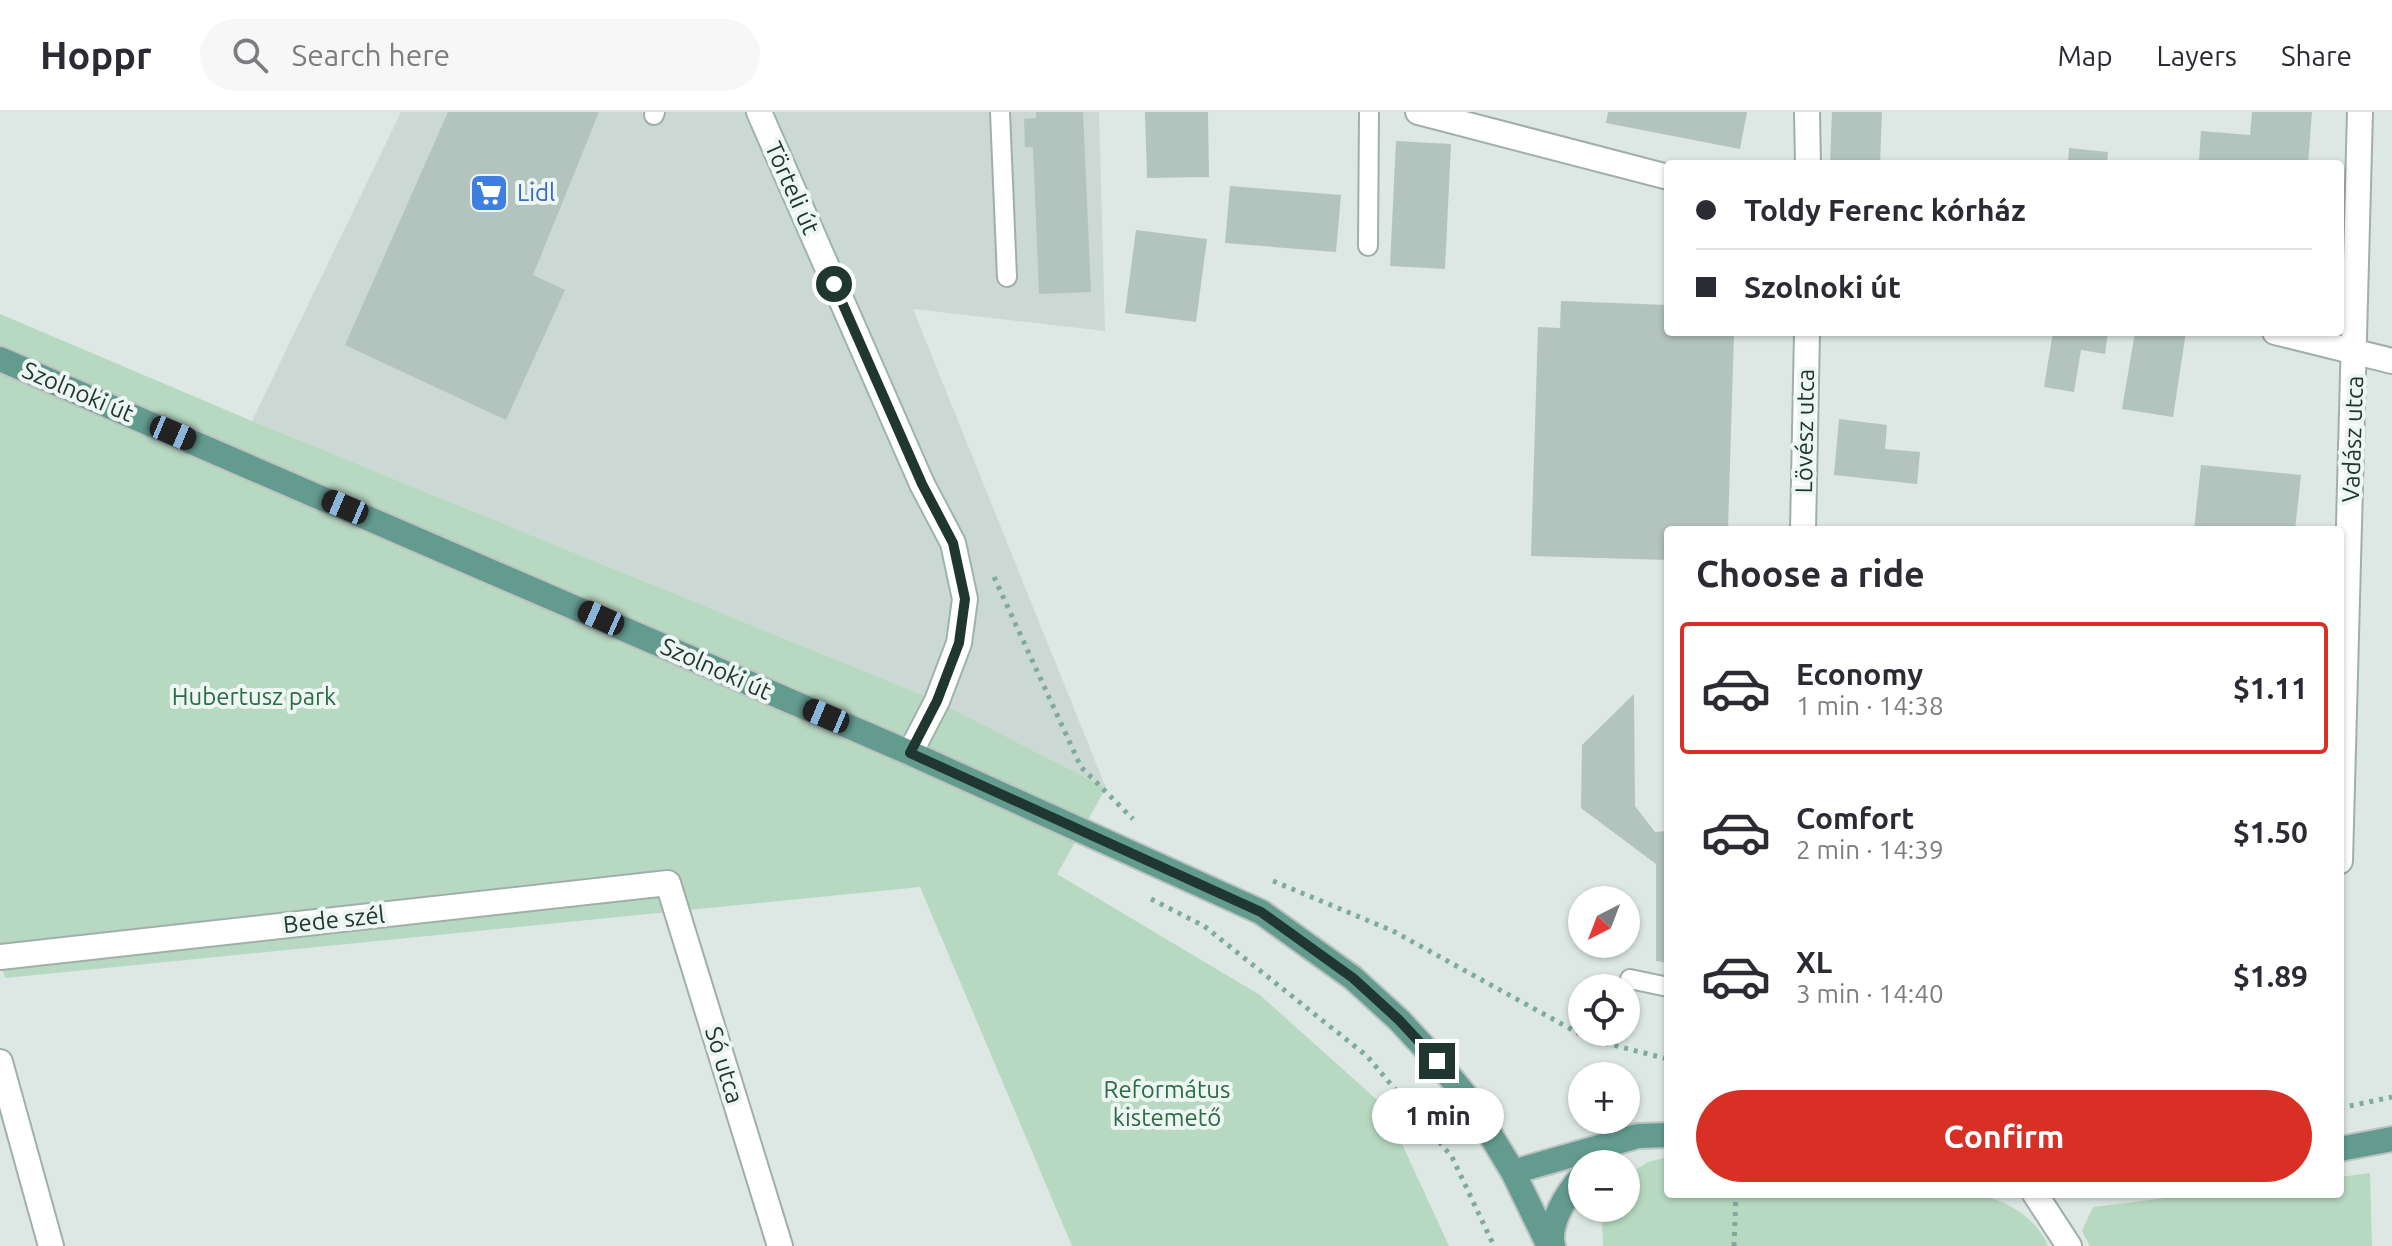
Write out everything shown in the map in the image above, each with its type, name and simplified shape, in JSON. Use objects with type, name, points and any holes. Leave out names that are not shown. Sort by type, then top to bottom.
[{"type":"main road","name":"Szolnoki út","points":[[0,359],[910,753],[1261,912],[1353,978],[1399,1020],[1437,1061],[1470,1101],[1513,1172],[1551,1246]]},
{"type":"main road","points":[[1513,1172],[1638,1136],[1664,1135]]},
{"type":"main road","points":[[1611,1150],[1638,1136]]},
{"type":"main road","points":[[2344,1148],[2392,1139]]},
{"type":"main road","points":[[1551,1246],[1554,1223],[1568,1195]]},
{"type":"street","name":"Törteli út","points":[[759,112],[922,484],[953,543],[965,599],[959,643],[937,701],[910,753]]},
{"type":"street","points":[[1418,112],[1664,176]]},
{"type":"street","points":[[1807,112],[1808,160]]},
{"type":"street","name":"Vadász utca","points":[[2344,725],[2360,112]]},
{"type":"street","name":"Lövész utca","points":[[1803,526],[1807,336]]},
{"type":"street","points":[[2291,336],[2392,361]]},
{"type":"street","name":"Bede szél","points":[[0,957],[668,883]]},
{"type":"street","name":"Só utca","points":[[668,883],[780,1246]]},
{"type":"street","points":[[0,1062],[51,1246]]},
{"type":"street","points":[[2038,1198],[2069,1246]]},
{"type":"lane","points":[[1000,112],[1007,277]]},
{"type":"lane","points":[[1368,246],[1369,112]]},
{"type":"lane","points":[[1640,981],[1664,986]]},
{"type":"path","points":[[1260,876],[1393,931],[1589,1039],[1664,1058]]},
{"type":"path","points":[[1149,898],[1204,926],[1367,1056],[1452,1157],[1494,1246]]},
{"type":"path","points":[[2344,1107],[2392,1097]]},
{"type":"path","points":[[1734,1246],[1736,1198]]},
{"type":"shaded area","points":[[401,112],[1099,112],[1105,331],[913,309],[1106,788],[937,701],[252,421]]},
{"type":"green space","name":"Hubertusz park","points":[[0,314],[252,421],[937,701],[1106,788],[1057,874],[1260,995],[1385,1107],[1449,1246],[1072,1246],[920,887],[5,978],[0,960]]},
{"type":"green space","points":[[1664,1158],[1664,1198],[1990,1198],[2028,1218],[2048,1246],[1603,1246],[1602,1222],[1640,1222],[1640,1167]]},
{"type":"green space","points":[[2370,1173],[2372,1246],[2090,1246],[2082,1231],[2093,1207],[2166,1198],[2344,1198],[2344,1176]]},
{"type":"building","name":"Lidl","points":[[448,112],[599,112],[533,275],[565,290],[506,420],[345,345]]},
{"type":"building","points":[[1036,112],[1083,112],[1091,292],[1039,294],[1033,147],[1025,147],[1024,119],[1036,118]]},
{"type":"building","points":[[1145,112],[1208,112],[1209,177],[1147,178]]},
{"type":"building","points":[[1608,112],[1747,112],[1740,149],[1606,123]]},
{"type":"building","points":[[1832,112],[1882,112],[1880,160],[1830,160]]},
{"type":"building","points":[[2252,112],[2312,112],[2308,160],[2199,160],[2201,131],[2250,135]]},
{"type":"building","points":[[1396,141],[1451,144],[1445,269],[1390,266]]},
{"type":"building","points":[[2069,148],[2108,152],[2107,160],[2068,160]]},
{"type":"building","points":[[1230,186],[1341,195],[1336,252],[1225,243]]},
{"type":"building","points":[[1136,230],[1207,239],[1196,322],[1125,313]]},
{"type":"building","points":[[1561,301],[1664,305],[1664,336],[1734,336],[1728,526],[1664,526],[1664,560],[1531,556],[1538,327],[1560,328]]},
{"type":"building","points":[[2052,336],[2107,336],[2105,354],[2081,350],[2074,392],[2044,387]]},
{"type":"building","points":[[2134,336],[2185,336],[2173,417],[2122,409]]},
{"type":"building","points":[[1839,419],[1887,425],[1885,449],[1920,452],[1917,484],[1834,475]]},
{"type":"building","points":[[2201,465],[2301,475],[2295,526],[2194,526]]},
{"type":"building","points":[[1634,694],[1635,806],[1655,832],[1664,831],[1664,962],[1656,961],[1656,864],[1581,808],[1582,745]]},
{"type":"place","name":"Lidl","points":[[489,193]]},
{"type":"route","points":[[834,284],[922,484],[953,543],[965,599],[959,643],[937,701],[910,753],[1261,912],[1353,978],[1399,1020],[1437,1061]]},
{"type":"park label","name":"Református kistemető","points":[[1167,1104]]}]
